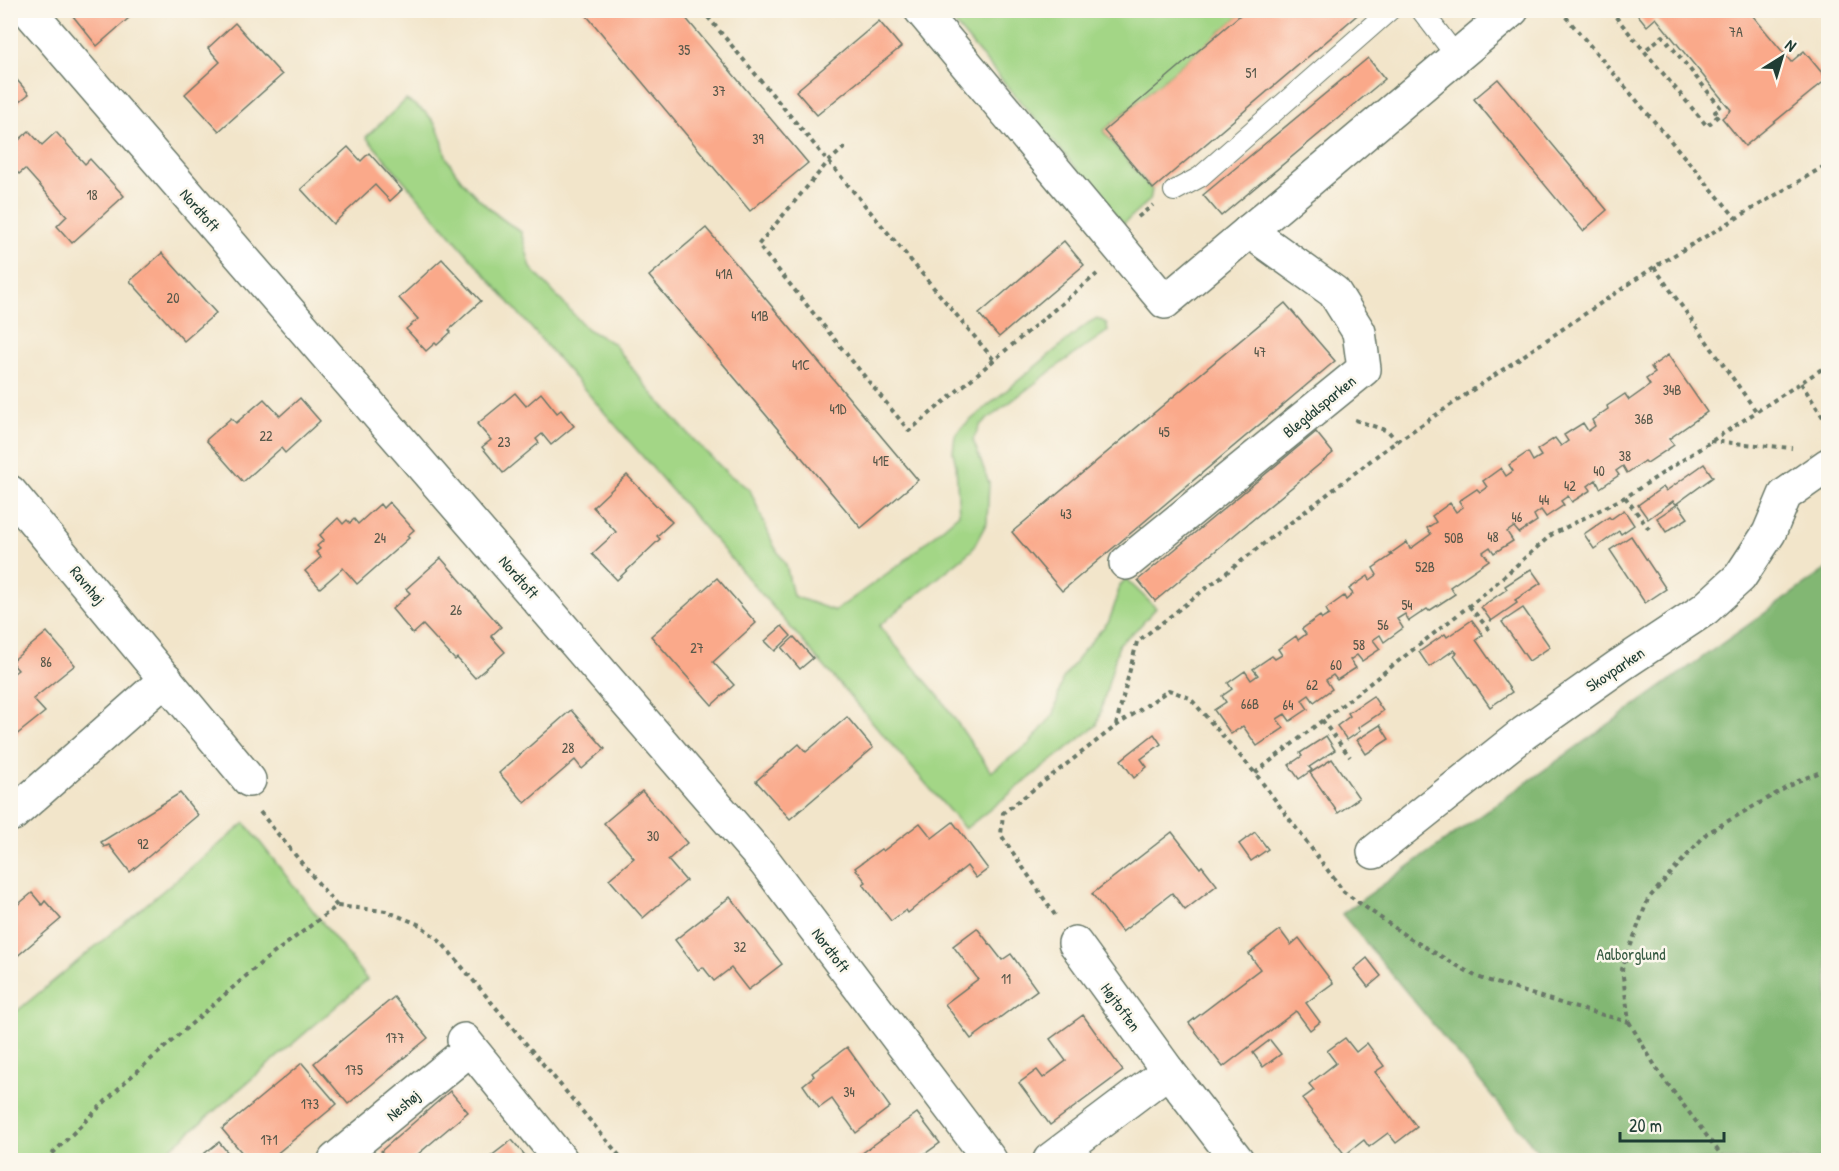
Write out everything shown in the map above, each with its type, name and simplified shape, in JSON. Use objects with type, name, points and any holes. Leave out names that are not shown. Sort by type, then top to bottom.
[{"type":"street","name":"Nordtoft","points":[[28,10],[765,862],[990,1161]]},
{"type":"street","points":[[921,10],[1165,302],[1512,10]]},
{"type":"street","name":"Blegdalsparken","points":[[1126,563],[1364,369],[1359,332],[1334,292],[1249,231]]},
{"type":"street","name":"Skovparken","points":[[1374,852],[1524,733],[1705,609],[1740,577],[1769,533],[1785,495],[1828,465]]},
{"type":"street","name":"Ravnhøj","points":[[10,492],[249,780]]},
{"type":"street","points":[[13,814],[166,679]]},
{"type":"street","name":"Højtoften","points":[[1074,943],[1167,1071],[1237,1161]]},
{"type":"street","name":"Neshøj","points":[[335,1161],[467,1044],[561,1161]]},
{"type":"street","points":[[1050,1161],[1167,1071]]},
{"type":"lane","points":[[1174,191],[1200,177],[1390,10]]},
{"type":"lane","points":[[1421,10],[1457,57]]},
{"type":"path","points":[[702,10],[994,360]]},
{"type":"path","points":[[1560,10],[1736,218]]},
{"type":"path","points":[[1610,10],[1644,51],[1707,126],[1719,115],[1715,112],[1721,108],[1663,36],[1644,51]]},
{"type":"path","points":[[846,147],[828,162],[758,244],[909,430],[994,360],[1117,245],[1169,191],[1174,191]]},
{"type":"path","points":[[1116,726],[1137,642],[1397,441],[1654,267],[1828,164]]},
{"type":"path","points":[[1654,267],[1756,411]]},
{"type":"path","points":[[1255,773],[1469,606],[1551,535],[1625,497],[1828,365]]},
{"type":"path","points":[[1801,382],[1828,425]]},
{"type":"path","points":[[1326,400],[1339,415],[1388,430],[1397,441]]},
{"type":"path","points":[[1710,441],[1766,446]]},
{"type":"path","points":[[1625,497],[1649,529]]},
{"type":"path","points":[[1469,606],[1492,633]]},
{"type":"path","points":[[1074,943],[1001,835],[1003,813],[1116,726],[1169,690],[1190,698],[1255,773],[1344,892],[1409,938],[1477,977],[1629,1022]]},
{"type":"path","points":[[1322,720],[1350,757]]},
{"type":"path","points":[[1725,1161],[1660,1074],[1629,1022],[1622,969],[1648,899],[1707,833],[1798,781],[1828,770]]},
{"type":"path","points":[[249,780],[249,798],[337,906]]},
{"type":"path","points":[[46,1161],[125,1082],[253,969],[337,906],[386,910],[420,925],[442,943],[623,1161]]},
{"type":"green space","points":[[944,11],[1245,11],[1103,131],[1152,190],[1150,200],[1123,224]]},
{"type":"green space","points":[[406,100],[433,121],[448,160],[472,193],[500,218],[521,232],[531,268],[587,329],[613,343],[649,390],[691,437],[727,473],[750,490],[774,546],[786,565],[793,596],[835,611],[903,562],[959,514],[953,452],[955,435],[961,428],[1088,323],[1097,318],[1106,323],[1108,331],[980,425],[973,440],[989,483],[987,522],[972,550],[879,626],[941,699],[991,772],[1029,744],[1054,714],[1062,680],[1109,621],[1120,585],[1126,579],[1156,608],[1119,644],[1097,725],[965,829],[366,137]]},
{"type":"green space","name":"Aalborglund","points":[[1828,568],[1828,1160],[1545,1160],[1342,914]]},
{"type":"green space","points":[[245,823],[367,980],[157,1160],[11,1160],[11,1016]]},
{"type":"building","points":[[79,10],[138,10],[97,46],[73,16]]},
{"type":"building","points":[[582,10],[679,10],[808,163],[750,211]]},
{"type":"building","points":[[1246,10],[1363,10],[1153,189],[1104,131]]},
{"type":"building","points":[[1634,10],[1748,10],[1791,62],[1804,51],[1827,79],[1745,146],[1722,118],[1731,110],[1656,18],[1647,26]]},
{"type":"building","points":[[879,21],[901,47],[817,115],[796,91]]},
{"type":"building","points":[[235,23],[282,75],[219,131],[185,94],[220,62],[208,48]]},
{"type":"building","points":[[1368,58],[1385,79],[1221,216],[1203,195]]},
{"type":"building","points":[[10,72],[29,94],[10,109]]},
{"type":"building","points":[[1498,79],[1607,210],[1583,231],[1474,99]]},
{"type":"building","points":[[29,131],[42,145],[56,132],[85,164],[90,159],[124,196],[72,243],[57,226],[67,216],[25,169],[19,174],[10,165],[10,148]]},
{"type":"building","points":[[348,147],[361,161],[369,153],[402,190],[390,201],[375,185],[333,224],[301,189]]},
{"type":"building","points":[[706,228],[918,480],[861,528],[649,276]]},
{"type":"building","points":[[1064,241],[1084,265],[999,337],[979,314]]},
{"type":"building","points":[[162,253],[216,313],[184,341],[130,281]]},
{"type":"building","points":[[442,259],[481,301],[449,330],[451,332],[437,345],[435,343],[426,351],[406,329],[418,319],[399,298]]},
{"type":"building","points":[[1285,303],[1335,361],[1062,591],[1012,532]]},
{"type":"building","points":[[1668,355],[1707,412],[1669,439],[1674,445],[1627,473],[1623,466],[1616,471],[1619,475],[1600,488],[1596,480],[1588,486],[1591,490],[1572,502],[1568,496],[1561,501],[1564,505],[1546,517],[1541,510],[1534,515],[1537,521],[1519,533],[1514,527],[1507,532],[1513,541],[1494,553],[1490,547],[1483,552],[1489,560],[1450,587],[1455,594],[1409,621],[1405,614],[1397,619],[1403,628],[1384,642],[1380,635],[1373,640],[1380,649],[1362,661],[1357,655],[1350,660],[1356,668],[1337,680],[1333,675],[1326,680],[1332,689],[1314,702],[1309,695],[1302,700],[1308,709],[1290,721],[1285,714],[1277,719],[1284,728],[1257,746],[1243,726],[1231,734],[1214,710],[1226,702],[1222,696],[1232,689],[1228,683],[1245,671],[1251,680],[1258,675],[1253,669],[1272,656],[1275,659],[1282,655],[1278,649],[1296,636],[1298,640],[1306,634],[1302,629],[1320,616],[1322,619],[1329,615],[1326,609],[1344,596],[1346,600],[1353,594],[1349,589],[1368,576],[1370,580],[1377,575],[1373,568],[1392,555],[1390,554],[1407,542],[1410,549],[1431,534],[1427,528],[1436,522],[1432,516],[1450,503],[1456,512],[1463,507],[1459,501],[1477,489],[1480,492],[1487,487],[1483,481],[1501,468],[1506,476],[1513,471],[1509,465],[1528,452],[1533,461],[1541,456],[1537,450],[1555,438],[1561,446],[1568,441],[1564,435],[1583,423],[1588,431],[1595,426],[1592,420],[1608,409],[1607,406],[1625,394],[1629,400],[1650,385],[1646,379],[1655,373],[1651,367]]},
{"type":"building","points":[[515,393],[526,406],[541,393],[557,413],[561,410],[574,426],[551,445],[542,434],[536,439],[539,443],[503,473],[482,447],[491,440],[477,424]]},
{"type":"building","points":[[300,398],[320,421],[285,453],[281,448],[243,482],[206,440],[231,418],[236,423],[264,399],[280,416]]},
{"type":"building","points":[[1316,432],[1333,453],[1155,601],[1138,580]]},
{"type":"building","points":[[1704,464],[1713,477],[1676,504],[1673,501],[1648,519],[1638,505],[1663,487],[1666,491]]},
{"type":"building","points":[[627,475],[672,522],[657,536],[660,539],[617,580],[592,554],[616,532],[593,507]]},
{"type":"building","points":[[389,502],[414,530],[407,536],[409,538],[357,584],[343,568],[320,588],[305,571],[321,557],[316,552],[320,549],[317,546],[324,540],[320,535],[338,518],[343,524],[347,520],[350,523],[354,519],[358,524],[380,504],[383,508]]},
{"type":"building","points":[[1678,504],[1688,518],[1666,532],[1657,518]]},
{"type":"building","points":[[1624,510],[1634,525],[1621,534],[1619,531],[1594,549],[1584,534]]},
{"type":"building","points":[[1631,536],[1666,589],[1645,603],[1610,550]]},
{"type":"building","points":[[441,558],[501,627],[491,636],[505,652],[475,678],[423,625],[413,634],[392,609],[410,593],[406,589]]},
{"type":"building","points":[[1531,569],[1541,583],[1515,600],[1517,603],[1491,621],[1481,607],[1507,589],[1505,586]]},
{"type":"building","points":[[717,578],[756,623],[713,662],[734,685],[712,705],[651,636]]},
{"type":"building","points":[[1523,608],[1550,647],[1529,661],[1502,622]]},
{"type":"building","points":[[1472,620],[1483,635],[1476,640],[1512,692],[1490,707],[1454,655],[1457,653],[1454,650],[1429,667],[1419,652],[1445,634],[1447,637]]},
{"type":"building","points":[[782,626],[791,636],[775,651],[765,641]]},
{"type":"building","points":[[47,632],[75,665],[33,699],[45,712],[10,740],[10,676],[18,670],[11,662]]},
{"type":"building","points":[[794,637],[813,658],[800,669],[782,648]]},
{"type":"building","points":[[1373,696],[1383,711],[1358,728],[1360,731],[1347,740],[1337,726],[1350,716],[1348,713]]},
{"type":"building","points":[[571,710],[605,749],[582,769],[575,760],[525,803],[499,773]]},
{"type":"building","points":[[847,717],[873,748],[790,819],[756,781],[799,744],[806,752]]},
{"type":"building","points":[[1380,725],[1389,739],[1366,754],[1357,740]]},
{"type":"building","points":[[1154,734],[1161,744],[1141,759],[1147,767],[1134,778],[1121,760]]},
{"type":"building","points":[[1326,736],[1335,750],[1309,767],[1312,770],[1299,779],[1289,765],[1302,756],[1300,753]]},
{"type":"building","points":[[1332,759],[1359,798],[1338,813],[1310,773]]},
{"type":"building","points":[[642,791],[687,843],[668,860],[686,881],[643,918],[609,879],[634,858],[604,823]]},
{"type":"building","points":[[180,793],[198,815],[130,872],[109,845],[104,847],[101,842]]},
{"type":"building","points":[[953,822],[988,869],[976,878],[967,866],[908,913],[906,910],[891,921],[863,884],[866,882],[855,868],[881,849],[883,851],[920,823],[932,838]]},
{"type":"building","points":[[1172,832],[1200,868],[1202,866],[1217,885],[1185,910],[1172,893],[1122,932],[1092,894]]},
{"type":"building","points":[[1255,832],[1268,849],[1251,861],[1239,844]]},
{"type":"building","points":[[32,893],[42,905],[45,901],[61,919],[15,958],[10,953],[10,911]]},
{"type":"building","points":[[730,897],[782,964],[748,990],[731,968],[714,981],[703,967],[698,970],[675,940]]},
{"type":"building","points":[[977,928],[1002,960],[1011,954],[1037,990],[971,1039],[945,1004],[978,979],[953,946]]},
{"type":"building","points":[[1280,930],[1291,945],[1299,938],[1333,983],[1306,1003],[1320,1022],[1310,1030],[1296,1011],[1223,1067],[1189,1023],[1260,969],[1249,954]]},
{"type":"building","points":[[1367,958],[1381,976],[1368,987],[1354,969]]},
{"type":"building","points":[[394,997],[428,1038],[348,1104],[314,1063]]},
{"type":"building","points":[[1083,1015],[1123,1071],[1050,1125],[1019,1083],[1037,1070],[1043,1078],[1066,1061],[1050,1039]]},
{"type":"building","points":[[1345,1038],[1356,1052],[1367,1043],[1384,1066],[1375,1072],[1417,1127],[1396,1143],[1388,1133],[1369,1147],[1364,1140],[1345,1155],[1302,1099],[1314,1090],[1309,1084],[1336,1063],[1327,1051]]},
{"type":"building","points":[[1270,1040],[1281,1054],[1263,1067],[1253,1053]]},
{"type":"building","points":[[847,1047],[890,1107],[856,1133],[832,1099],[819,1108],[803,1085],[814,1076],[812,1073]]},
{"type":"building","points":[[302,1063],[337,1104],[269,1160],[248,1160],[222,1129]]},
{"type":"building","points":[[450,1091],[468,1112],[411,1160],[389,1160],[381,1151]]},
{"type":"building","points":[[917,1113],[940,1143],[916,1160],[853,1160]]},
{"type":"building","points":[[512,1140],[529,1160],[486,1160]]},
{"type":"building","points":[[219,1142],[234,1160],[196,1160]]}]
